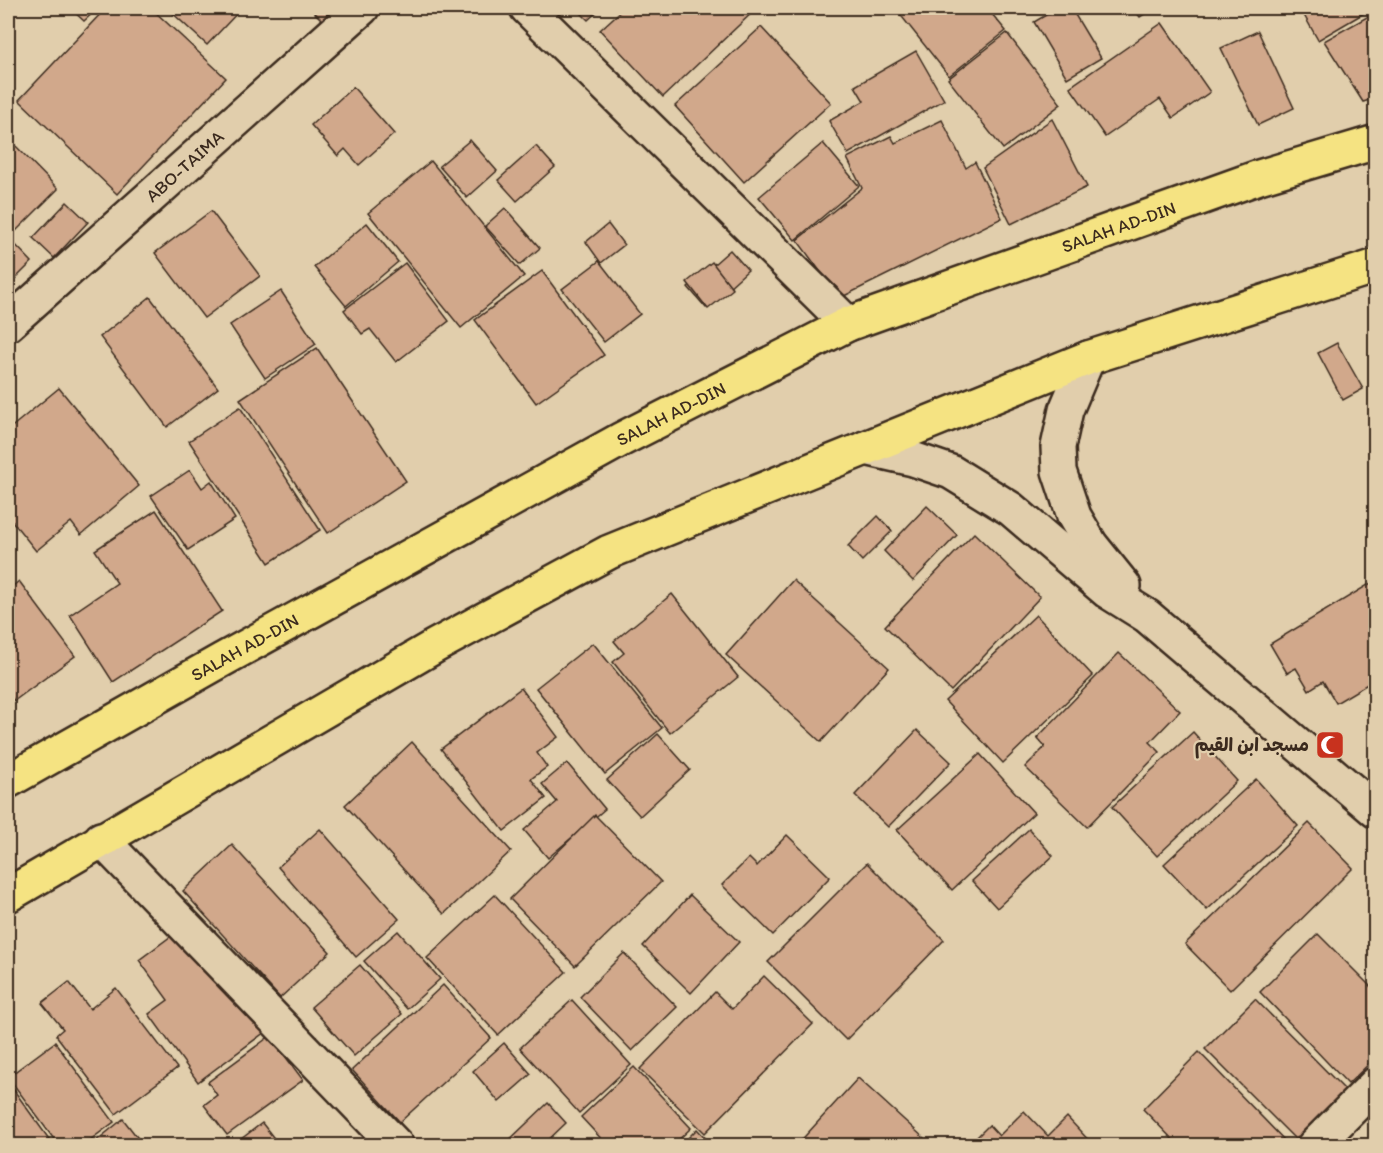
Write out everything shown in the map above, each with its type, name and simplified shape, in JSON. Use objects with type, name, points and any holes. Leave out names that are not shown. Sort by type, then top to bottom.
[{"type":"highway","name":"SALAH AD-DIN","points":[[8,781],[611,445],[848,324],[1259,177],[1376,142]]},
{"type":"highway","points":[[8,895],[100,839],[435,646],[609,552],[1088,358],[1376,266]]},
{"type":"street","name":"ABO-TAIMA","points":[[8,324],[362,8]]},
{"type":"street","points":[[527,8],[848,324]]},
{"type":"street","points":[[1088,358],[1066,410],[1058,447],[1059,471],[1074,516],[1091,545],[1147,616]]},
{"type":"street","points":[[865,447],[913,459],[951,472],[1011,509],[1107,591],[1147,616],[1376,811]]},
{"type":"street","points":[[100,839],[397,1146]]},
{"type":"street","points":[[1314,1146],[1376,1084]]},
{"type":"building","points":[[70,8],[98,8],[84,21]]},
{"type":"building","points":[[106,8],[151,8],[226,78],[117,194],[19,100]]},
{"type":"building","points":[[167,8],[242,8],[207,45]]},
{"type":"building","points":[[310,8],[339,8],[324,22]]},
{"type":"building","points":[[576,8],[601,8],[588,20]]},
{"type":"building","points":[[624,8],[757,8],[663,97],[600,30]]},
{"type":"building","points":[[895,8],[987,8],[1006,31],[949,76]]},
{"type":"building","points":[[1058,8],[1071,8],[1101,58],[1067,78],[1034,22]]},
{"type":"building","points":[[1133,8],[1154,8],[1140,17]]},
{"type":"building","points":[[1300,8],[1370,8],[1371,9],[1318,40]]},
{"type":"building","points":[[1376,12],[1376,98],[1363,102],[1324,41]]},
{"type":"building","points":[[1162,23],[1210,92],[1173,118],[1160,99],[1105,137],[1070,87]]},
{"type":"building","points":[[761,27],[831,103],[744,182],[675,106]]},
{"type":"building","points":[[1258,31],[1294,108],[1258,125],[1221,48]]},
{"type":"building","points":[[1007,33],[1061,104],[1003,149],[948,79]]},
{"type":"building","points":[[916,51],[944,100],[848,154],[829,121],[864,101],[855,86]]},
{"type":"building","points":[[353,87],[394,134],[359,165],[345,149],[338,156],[311,125]]},
{"type":"building","points":[[1052,119],[1087,187],[1011,224],[983,168]]},
{"type":"building","points":[[942,120],[966,168],[975,162],[1002,218],[840,298],[797,240],[862,188],[847,158],[891,136],[895,143]]},
{"type":"building","points":[[8,138],[58,189],[16,231],[8,223]]},
{"type":"building","points":[[470,140],[497,171],[467,198],[439,166]]},
{"type":"building","points":[[823,143],[859,186],[795,240],[759,197]]},
{"type":"building","points":[[536,146],[555,167],[517,201],[498,180]]},
{"type":"building","points":[[431,161],[524,276],[461,328],[368,213]]},
{"type":"building","points":[[67,202],[88,222],[54,258],[33,238]]},
{"type":"building","points":[[505,208],[540,248],[520,265],[485,226]]},
{"type":"building","points":[[211,211],[260,276],[204,318],[155,253]]},
{"type":"building","points":[[367,223],[398,262],[346,306],[314,267]]},
{"type":"building","points":[[608,224],[624,245],[601,263],[586,242]]},
{"type":"building","points":[[8,237],[32,262],[8,286]]},
{"type":"building","points":[[730,250],[748,270],[706,308],[688,287]]},
{"type":"building","points":[[599,261],[640,314],[604,342],[562,289]]},
{"type":"building","points":[[712,262],[733,289],[708,309],[687,282]]},
{"type":"building","points":[[405,263],[449,321],[396,362],[370,329],[362,334],[344,310]]},
{"type":"building","points":[[542,271],[604,355],[536,403],[475,320]]},
{"type":"building","points":[[281,291],[316,344],[265,378],[230,325]]},
{"type":"building","points":[[150,297],[218,388],[167,427],[100,337]]},
{"type":"building","points":[[1337,343],[1363,389],[1343,400],[1318,353]]},
{"type":"building","points":[[317,348],[406,481],[328,533],[240,399]]},
{"type":"building","points":[[59,388],[139,486],[81,535],[71,522],[36,551],[8,516],[8,430]]},
{"type":"building","points":[[240,407],[320,530],[269,563],[189,441]]},
{"type":"building","points":[[190,470],[202,488],[211,481],[235,519],[188,550],[151,496]]},
{"type":"building","points":[[927,506],[957,535],[913,581],[884,551]]},
{"type":"building","points":[[156,510],[222,611],[113,682],[70,615],[117,583],[95,550]]},
{"type":"building","points":[[878,516],[892,531],[862,561],[848,546]]},
{"type":"building","points":[[974,533],[1040,597],[951,691],[885,626]]},
{"type":"building","points":[[793,580],[889,668],[821,742],[726,655]]},
{"type":"building","points":[[1376,580],[1376,679],[1336,703],[1323,681],[1309,690],[1296,668],[1287,673],[1270,644]]},
{"type":"building","points":[[19,581],[75,656],[14,701],[8,692],[8,590]]},
{"type":"building","points":[[672,594],[738,677],[670,733],[613,662],[624,653],[614,641]]},
{"type":"building","points":[[1036,615],[1093,676],[1003,763],[945,701]]},
{"type":"building","points":[[593,643],[662,728],[605,774],[536,688]]},
{"type":"building","points":[[1119,653],[1180,711],[1150,742],[1160,752],[1087,827],[1025,767],[1045,747],[1037,738]]},
{"type":"building","points":[[521,688],[558,737],[537,753],[547,767],[531,779],[546,798],[504,831],[441,749]]},
{"type":"building","points":[[917,730],[951,762],[888,827],[855,795]]},
{"type":"building","points":[[1193,732],[1237,781],[1157,856],[1112,807]]},
{"type":"building","points":[[658,734],[690,770],[640,816],[607,780]]},
{"type":"building","points":[[412,742],[511,851],[444,914],[345,805]]},
{"type":"building","points":[[980,754],[1034,813],[952,890],[897,830]]},
{"type":"building","points":[[567,763],[605,809],[548,858],[524,830],[557,802],[542,784]]},
{"type":"building","points":[[1256,779],[1298,826],[1207,910],[1164,864]]},
{"type":"building","points":[[595,815],[661,882],[575,966],[510,899]]},
{"type":"building","points":[[1309,823],[1353,868],[1230,990],[1185,944]]},
{"type":"building","points":[[320,829],[399,919],[356,957],[278,867]]},
{"type":"building","points":[[1029,829],[1053,856],[997,908],[972,881]]},
{"type":"building","points":[[787,835],[830,877],[773,935],[722,885],[749,858],[757,866]]},
{"type":"building","points":[[232,845],[330,952],[280,998],[183,891]]},
{"type":"building","points":[[867,863],[944,940],[846,1040],[768,962]]},
{"type":"building","points":[[495,895],[566,972],[498,1035],[427,958]]},
{"type":"building","points":[[690,895],[739,942],[691,993],[643,946]]},
{"type":"building","points":[[186,925],[265,1032],[198,1082],[149,1014],[168,1000],[139,960]]},
{"type":"building","points":[[398,931],[440,979],[407,1009],[364,961]]},
{"type":"building","points":[[1318,934],[1376,992],[1376,1057],[1348,1084],[1260,992]]},
{"type":"building","points":[[624,953],[677,1007],[632,1051],[580,997]]},
{"type":"building","points":[[360,965],[402,1014],[354,1056],[311,1007]]},
{"type":"building","points":[[764,976],[813,1024],[705,1133],[640,1069],[715,992],[732,1009]]},
{"type":"building","points":[[69,982],[90,1009],[116,988],[177,1068],[116,1114],[56,1035],[63,1029],[42,1003]]},
{"type":"building","points":[[443,985],[491,1038],[400,1122],[352,1070]]},
{"type":"building","points":[[1255,999],[1347,1092],[1297,1141],[1205,1049]]},
{"type":"building","points":[[572,1000],[631,1065],[579,1113],[520,1048]]},
{"type":"building","points":[[270,1036],[303,1080],[227,1135],[204,1105],[217,1095],[208,1082]]},
{"type":"building","points":[[55,1042],[114,1122],[82,1146],[59,1146],[8,1077]]},
{"type":"building","points":[[504,1043],[531,1074],[499,1102],[473,1071]]},
{"type":"building","points":[[1199,1052],[1290,1146],[1179,1146],[1143,1109]]},
{"type":"building","points":[[634,1067],[691,1128],[672,1146],[608,1146],[581,1117]]},
{"type":"building","points":[[858,1078],[925,1139],[919,1146],[796,1146]]},
{"type":"building","points":[[8,1082],[54,1146],[8,1146]]},
{"type":"building","points":[[548,1103],[566,1123],[542,1146],[503,1146]]},
{"type":"building","points":[[1024,1111],[1048,1136],[1067,1117],[1094,1146],[968,1146],[989,1125],[999,1136]]},
{"type":"building","points":[[123,1119],[144,1146],[90,1146]]},
{"type":"building","points":[[262,1123],[280,1146],[232,1146]]},
{"type":"building","points":[[697,1129],[713,1146],[680,1146]]},
{"type":"place","name":"مسجد ابن القيم","points":[[1330,745]]}]
